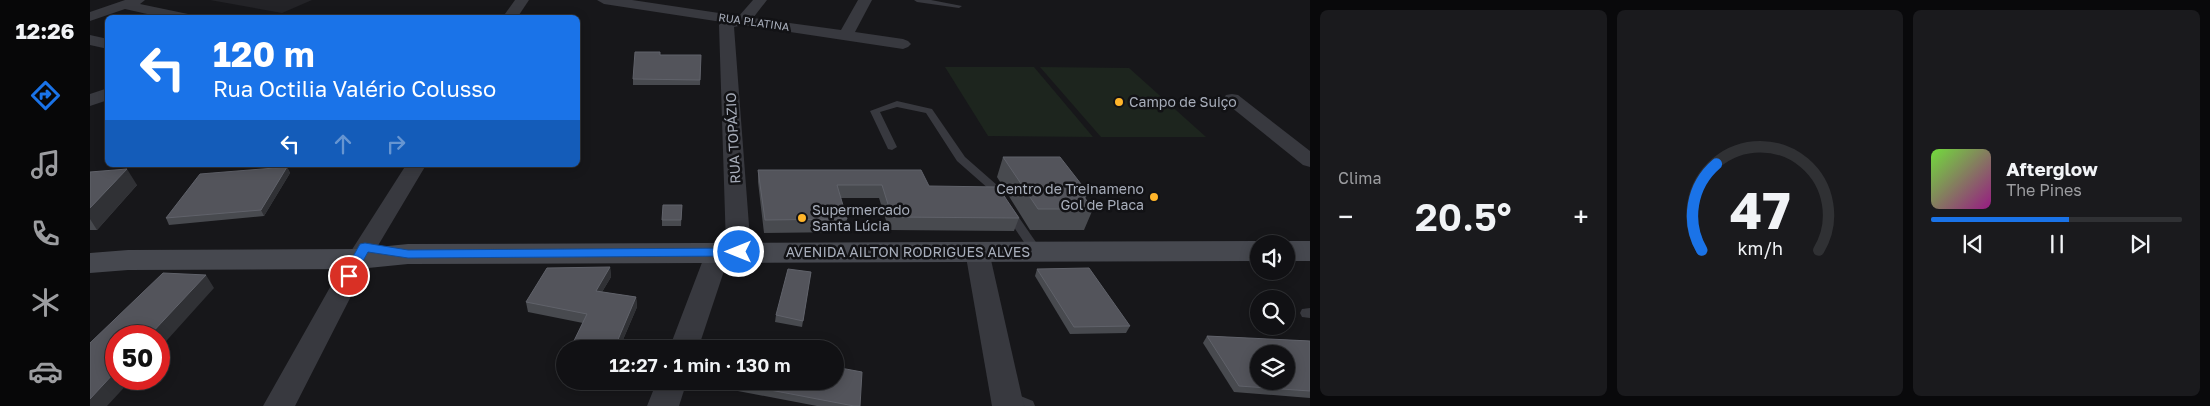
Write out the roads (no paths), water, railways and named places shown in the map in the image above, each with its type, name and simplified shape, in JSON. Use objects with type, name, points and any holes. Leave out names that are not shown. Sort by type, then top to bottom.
[{"type":"main road","name":"AVENIDA AILTON RODRIGUES ALVES","points":[[90,252],[142,248],[408,254],[1250,251]]},
{"type":"main road","points":[[1295,251],[1310,251]]},
{"type":"main road","name":"AVENIDA AILTON RODRIGUES ALVES","points":[[90,263],[128,260],[361,253]]},
{"type":"street","points":[[90,17],[139,0]]},
{"type":"street","points":[[512,15],[522,0]]},
{"type":"street","name":"RUA PLATINA","points":[[604,0],[732,21],[903,44]]},
{"type":"street","points":[[732,21],[760,0]]},
{"type":"street","points":[[846,35],[865,0]]},
{"type":"street","points":[[90,5],[118,7],[169,15]]},
{"type":"street","name":"RUA TOPÁZIO","points":[[728,252],[732,21]]},
{"type":"street","points":[[90,40],[105,43]]},
{"type":"street","points":[[90,101],[105,94]]},
{"type":"street","points":[[1232,99],[1310,160]]},
{"type":"street","points":[[279,406],[361,253],[415,167]]},
{"type":"street","points":[[977,251],[1014,403]]},
{"type":"street","points":[[687,340],[728,252]]},
{"type":"street","points":[[663,406],[669,390]]},
{"type":"lane","points":[[917,0],[959,6]]},
{"type":"lane","points":[[892,147],[875,112],[897,104],[929,111],[962,159],[994,188],[1036,251]]},
{"type":"place","name":"Campo de Suiço","points":[[1119,102]]},
{"type":"place","name":"Centro de Treinameno Gol de Placa","points":[[1154,197]]},
{"type":"place","name":"Supermercado Santa Lúcia","points":[[802,218]]}]
